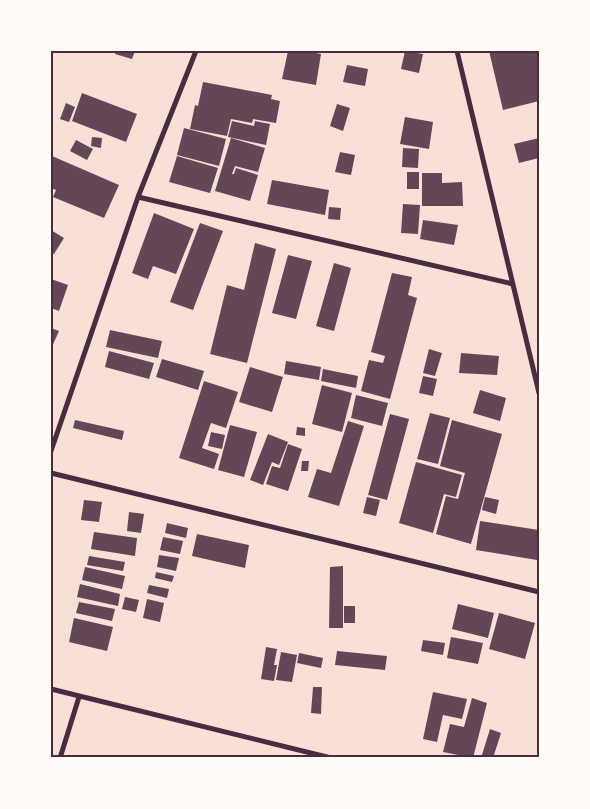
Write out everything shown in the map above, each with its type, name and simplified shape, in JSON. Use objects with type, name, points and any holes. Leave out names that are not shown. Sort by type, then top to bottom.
[{"type":"street","points":[[51,452],[138,197],[196,51]]},
{"type":"street","points":[[457,51],[539,393]]},
{"type":"street","points":[[138,197],[513,284]]},
{"type":"street","points":[[51,473],[539,592]]},
{"type":"street","points":[[51,690],[331,758]]},
{"type":"street","points":[[60,758],[79,697]]},
{"type":"building","points":[[116,51],[135,51],[132,59],[115,54]]},
{"type":"building","points":[[288,51],[305,51],[321,54],[316,85],[282,79]]},
{"type":"building","points":[[405,51],[423,54],[419,73],[401,69]]},
{"type":"building","points":[[489,51],[539,51],[539,101],[503,110]]},
{"type":"building","points":[[347,65],[368,69],[365,86],[343,82]]},
{"type":"building","points":[[203,82],[272,95],[271,99],[280,101],[276,123],[253,119],[252,123],[231,119],[227,136],[190,129],[195,105],[198,106]]},
{"type":"building","points":[[82,93],[137,114],[126,142],[72,121]]},
{"type":"building","points":[[66,103],[75,107],[69,122],[60,119]]},
{"type":"building","points":[[337,104],[350,108],[343,131],[330,126]]},
{"type":"building","points":[[405,117],[433,122],[429,149],[400,144]]},
{"type":"building","points":[[232,121],[254,126],[255,121],[270,124],[266,145],[228,137]]},
{"type":"building","points":[[184,128],[226,139],[219,166],[177,155]]},
{"type":"building","points":[[92,137],[102,138],[101,148],[91,146]]},
{"type":"building","points":[[231,138],[265,148],[258,172],[235,166],[232,174],[234,174],[236,168],[258,175],[250,201],[215,191]]},
{"type":"building","points":[[539,138],[539,158],[519,163],[514,144]]},
{"type":"building","points":[[76,140],[93,149],[87,160],[70,151]]},
{"type":"building","points":[[403,148],[419,149],[418,168],[402,167]]},
{"type":"building","points":[[340,152],[355,155],[351,175],[335,172]]},
{"type":"building","points":[[52,156],[119,185],[104,218],[53,197],[56,190],[51,188]]},
{"type":"building","points":[[177,156],[218,168],[210,193],[169,182]]},
{"type":"building","points":[[407,172],[419,172],[419,189],[407,189]]},
{"type":"building","points":[[422,173],[442,173],[442,183],[462,182],[463,206],[422,206]]},
{"type":"building","points":[[272,180],[329,190],[325,215],[267,204]]},
{"type":"building","points":[[403,204],[420,205],[418,234],[401,233]]},
{"type":"building","points":[[329,207],[341,208],[340,220],[328,219]]},
{"type":"building","points":[[154,213],[194,229],[176,274],[153,266],[148,279],[132,273]]},
{"type":"building","points":[[423,220],[458,225],[454,245],[420,239]]},
{"type":"building","points":[[200,223],[223,231],[193,310],[170,302]]},
{"type":"building","points":[[51,230],[64,238],[54,254],[51,253]]},
{"type":"building","points":[[255,243],[276,249],[247,363],[210,354],[227,285],[244,290]]},
{"type":"building","points":[[288,255],[312,261],[296,319],[272,313]]},
{"type":"building","points":[[334,263],[351,268],[334,331],[316,326]]},
{"type":"building","points":[[392,273],[412,277],[408,295],[417,298],[390,399],[361,391],[369,360],[383,363],[385,356],[371,352]]},
{"type":"building","points":[[51,279],[68,285],[59,311],[51,308]]},
{"type":"building","points":[[51,328],[59,331],[51,349]]},
{"type":"building","points":[[110,330],[162,341],[158,358],[106,347]]},
{"type":"building","points":[[429,349],[442,353],[435,376],[423,373]]},
{"type":"building","points":[[109,351],[154,363],[149,379],[105,367]]},
{"type":"building","points":[[461,353],[499,356],[497,375],[459,373]]},
{"type":"building","points":[[162,359],[204,371],[198,390],[156,377]]},
{"type":"building","points":[[286,361],[321,367],[319,380],[284,374]]},
{"type":"building","points":[[250,367],[283,377],[272,412],[239,402]]},
{"type":"building","points":[[323,369],[358,376],[356,388],[321,381]]},
{"type":"building","points":[[423,376],[437,379],[433,396],[419,393]]},
{"type":"building","points":[[204,381],[238,392],[226,428],[211,423],[202,448],[219,454],[214,469],[179,458]]},
{"type":"building","points":[[322,385],[352,393],[342,432],[312,424]]},
{"type":"building","points":[[480,390],[506,398],[500,421],[473,413]]},
{"type":"building","points":[[356,395],[388,403],[382,426],[351,418]]},
{"type":"building","points":[[430,413],[450,418],[438,464],[417,459]]},
{"type":"building","points":[[390,414],[409,419],[387,500],[368,495]]},
{"type":"building","points":[[75,420],[124,431],[122,440],[73,428]]},
{"type":"building","points":[[452,420],[502,434],[471,544],[436,534],[446,496],[458,499],[465,473],[440,466]]},
{"type":"building","points":[[348,421],[364,426],[339,506],[308,497],[317,469],[331,473]]},
{"type":"building","points":[[230,425],[257,432],[244,477],[218,470]]},
{"type":"building","points":[[297,427],[305,428],[305,436],[296,435]]},
{"type":"building","points":[[211,432],[225,435],[222,449],[208,446]]},
{"type":"building","points":[[268,434],[288,442],[279,465],[272,462],[263,485],[250,480]]},
{"type":"building","points":[[288,444],[302,449],[288,491],[266,484],[272,466],[280,468]]},
{"type":"building","points":[[302,461],[309,461],[308,471],[301,471]]},
{"type":"building","points":[[416,462],[462,475],[456,497],[444,494],[433,533],[399,523]]},
{"type":"building","points":[[367,497],[380,500],[376,516],[363,513]]},
{"type":"building","points":[[485,497],[499,500],[496,514],[482,510]]},
{"type":"building","points":[[84,500],[102,502],[99,522],[81,520]]},
{"type":"building","points":[[129,512],[144,514],[141,533],[127,531]]},
{"type":"building","points":[[480,521],[539,530],[537,560],[476,550]]},
{"type":"building","points":[[167,523],[188,528],[186,538],[165,533]]},
{"type":"building","points":[[94,532],[137,538],[135,556],[91,549]]},
{"type":"building","points":[[197,534],[249,545],[245,568],[192,556]]},
{"type":"building","points":[[163,537],[183,541],[180,554],[160,550]]},
{"type":"building","points":[[159,555],[179,558],[176,571],[157,567]]},
{"type":"building","points":[[89,556],[125,562],[123,571],[87,565]]},
{"type":"building","points":[[343,566],[343,628],[329,628],[330,567]]},
{"type":"building","points":[[85,567],[125,576],[122,589],[82,580]]},
{"type":"building","points":[[156,572],[174,576],[172,582],[155,578]]},
{"type":"building","points":[[80,584],[120,594],[118,606],[77,597]]},
{"type":"building","points":[[149,585],[169,589],[167,598],[147,593]]},
{"type":"building","points":[[125,597],[139,600],[136,612],[122,609]]},
{"type":"building","points":[[147,599],[164,603],[160,622],[143,618]]},
{"type":"building","points":[[79,602],[115,609],[112,621],[76,613]]},
{"type":"building","points":[[458,604],[494,613],[488,638],[452,629]]},
{"type":"building","points":[[344,606],[355,606],[355,623],[344,623]]},
{"type":"building","points":[[499,613],[535,623],[525,659],[489,649]]},
{"type":"building","points":[[74,618],[113,627],[107,651],[69,642]]},
{"type":"building","points":[[451,637],[483,643],[478,664],[447,658]]},
{"type":"building","points":[[423,640],[445,643],[443,655],[421,651]]},
{"type":"building","points":[[266,647],[277,649],[274,681],[261,679]]},
{"type":"building","points":[[337,651],[387,656],[385,670],[335,665]]},
{"type":"building","points":[[281,652],[297,655],[292,682],[276,680]]},
{"type":"building","points":[[299,653],[323,658],[321,668],[297,663]]},
{"type":"building","points":[[313,687],[322,687],[321,714],[311,713]]},
{"type":"building","points":[[433,692],[467,699],[462,719],[443,715],[437,742],[423,739]]},
{"type":"building","points":[[472,698],[487,703],[473,758],[443,752],[450,724],[464,727]]},
{"type":"building","points":[[490,729],[501,733],[493,758],[481,758]]}]
